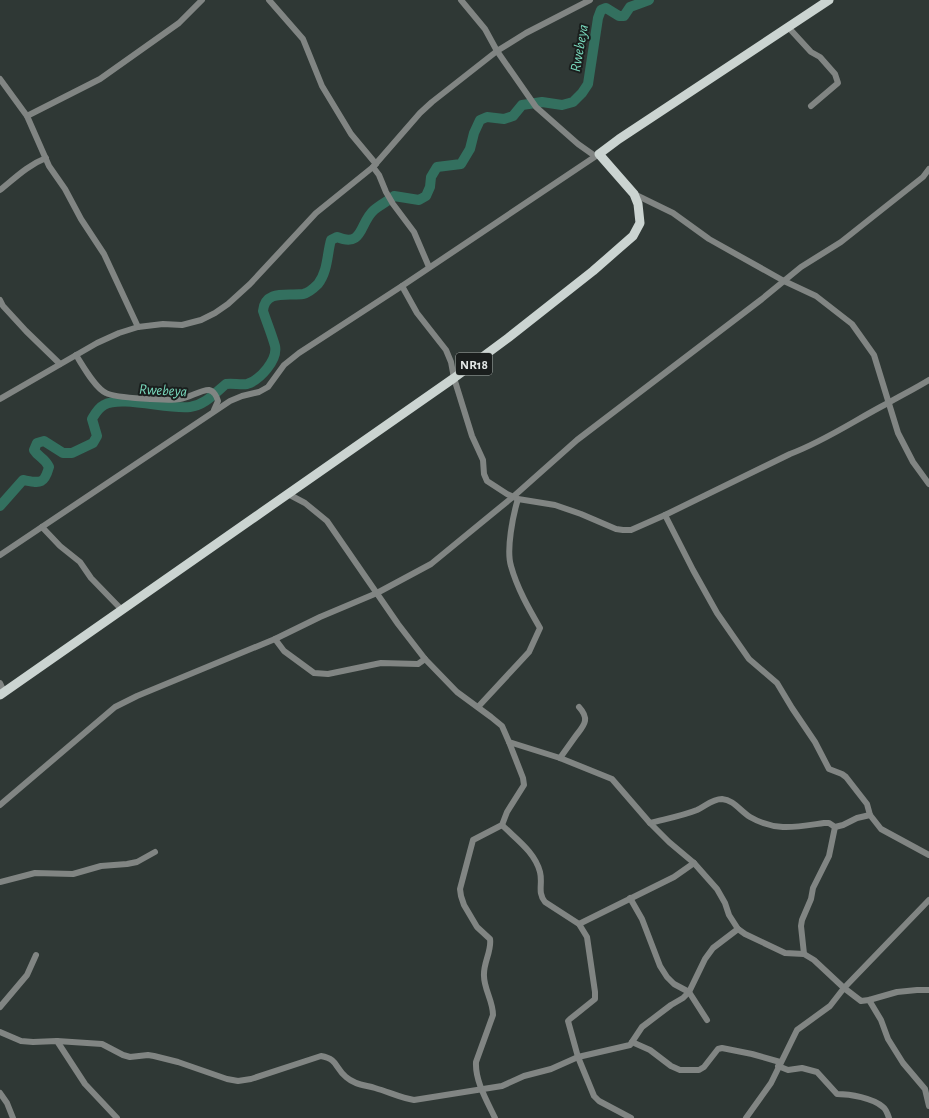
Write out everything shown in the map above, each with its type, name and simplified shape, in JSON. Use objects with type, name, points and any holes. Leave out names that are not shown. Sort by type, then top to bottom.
[{"type":"main road","points":[[597,155],[619,138],[829,0]]},
{"type":"main road","name":"NR18","points":[[2,694],[454,378],[532,319],[633,236],[640,223],[638,204],[634,194],[597,155]]},
{"type":"street","points":[[27,116],[105,76],[179,23],[202,0]]},
{"type":"street","points":[[269,0],[302,39],[322,86],[350,134],[374,166],[393,204],[414,232],[429,267]]},
{"type":"street","points":[[0,554],[230,401],[242,396],[259,392],[268,387],[284,365],[299,353],[597,155],[578,144],[536,107],[497,51],[485,29],[461,0]]},
{"type":"street","points":[[0,399],[76,355],[119,333],[138,327],[163,324],[182,325],[201,320],[224,307],[250,284],[316,213],[374,166],[420,113],[432,102],[497,51],[526,33],[590,0]]},
{"type":"street","points":[[788,27],[811,52],[820,57],[835,74],[838,83],[811,106]]},
{"type":"street","points":[[0,79],[27,116],[46,158],[81,219],[104,254],[138,327]]},
{"type":"street","points":[[0,190],[35,162],[46,158]]},
{"type":"street","points":[[0,805],[115,707],[275,639],[377,593],[431,564],[516,498],[578,440],[801,267],[841,242],[923,177],[929,169]]},
{"type":"street","points":[[634,194],[673,213],[709,239],[784,281],[816,296],[852,324],[874,355],[898,433],[913,462],[929,484]]},
{"type":"street","points":[[402,286],[417,313],[446,350],[451,362],[454,378],[472,436],[483,460],[484,474],[487,481],[516,498],[555,505],[616,529],[631,530],[790,454],[809,447],[888,402],[904,396],[929,380]]},
{"type":"street","points":[[1,304],[60,364]]},
{"type":"street","points":[[76,355],[99,387],[107,394],[138,398],[179,400],[203,390],[210,390],[216,396],[218,401],[214,412]]},
{"type":"street","points":[[288,494],[305,503],[327,521],[346,551],[425,659],[456,692],[502,726],[523,778],[524,785],[507,812],[502,825],[473,840],[460,889],[464,905],[477,927],[490,939],[491,942],[484,974],[485,983],[493,1007],[493,1015],[476,1062],[476,1068],[481,1089],[495,1118]]},
{"type":"street","points":[[478,707],[529,652],[540,628],[524,600],[510,565],[509,553],[516,498]]},
{"type":"street","points":[[665,515],[717,613],[749,659],[778,682],[792,708],[815,742],[829,769],[846,777],[867,804],[870,815],[881,829],[929,855]]},
{"type":"street","points":[[42,527],[60,546],[80,562],[91,578],[122,610]]},
{"type":"street","points":[[275,639],[284,651],[314,673],[328,674],[380,663],[418,664],[425,659]]},
{"type":"street","points":[[0,683],[2,694]]},
{"type":"street","points":[[560,758],[584,727],[585,719],[583,712],[579,707]]},
{"type":"street","points":[[509,742],[560,758],[612,779],[650,824],[669,842],[694,862],[717,889],[725,903],[729,916],[738,929],[745,934],[785,953],[804,954],[814,960],[844,988],[861,1001],[897,992],[929,990]]},
{"type":"street","points":[[650,824],[692,811],[711,801],[720,799],[729,800],[749,817],[770,826],[788,828],[824,823],[829,823],[835,827],[857,818],[870,815]]},
{"type":"street","points":[[502,825],[530,852],[533,857],[540,873],[542,897],[546,902],[579,924],[587,936],[595,999],[568,1021],[578,1057],[594,1096],[598,1101],[631,1118]]},
{"type":"street","points":[[804,954],[801,926],[802,920],[811,899],[813,888],[829,856],[835,827]]},
{"type":"street","points":[[0,882],[35,873],[73,874],[101,866],[127,864],[137,862],[155,852]]},
{"type":"street","points":[[579,924],[674,877],[694,862]]},
{"type":"street","points":[[630,898],[642,919],[660,966],[674,984],[689,992],[707,1020]]},
{"type":"street","points":[[746,1118],[770,1083],[797,1030],[830,1006],[844,988],[929,900]]},
{"type":"street","points":[[0,1032],[20,1041],[57,1041],[102,1044],[130,1057],[148,1055],[154,1056],[178,1062],[238,1082],[321,1056],[329,1058],[336,1063],[346,1077],[361,1085],[374,1087],[402,1098],[414,1100],[502,1086],[524,1076],[551,1069],[578,1057],[630,1045],[642,1027],[671,1005],[683,998],[689,992],[705,959],[713,948],[738,929]]},
{"type":"street","points":[[0,1007],[27,975],[36,955]]},
{"type":"street","points":[[869,1000],[881,1020],[888,1039],[903,1063],[925,1089],[929,1106]]},
{"type":"street","points":[[57,1041],[85,1084],[117,1118]]},
{"type":"street","points":[[632,1042],[650,1050],[671,1066],[680,1070],[698,1070],[704,1068],[718,1048],[722,1048],[752,1054],[779,1064],[788,1070],[802,1068],[817,1072],[837,1094],[852,1094],[884,1107],[889,1118]]},
{"type":"street","points":[[0,1093],[7,1103],[13,1118]]},
{"type":"waterway","name":"Rwebeya","points":[[0,506],[23,480],[37,482],[43,480],[45,477],[49,467],[34,450],[37,443],[44,441],[63,453],[72,453],[93,443],[97,436],[92,419],[98,409],[104,405],[112,402],[133,402],[170,407],[190,407],[205,401],[226,384],[247,384],[252,382],[267,369],[274,357],[275,346],[263,311],[268,299],[278,295],[303,294],[313,289],[324,274],[331,240],[337,237],[346,240],[357,237],[369,215],[394,196],[419,200],[426,196],[430,187],[431,177],[437,167],[461,164],[470,149],[474,133],[480,120],[487,117],[504,119],[513,116],[522,105],[542,102],[562,105],[573,102],[588,84],[598,18],[601,10],[606,8],[619,16],[624,16],[630,7],[649,0]]}]
